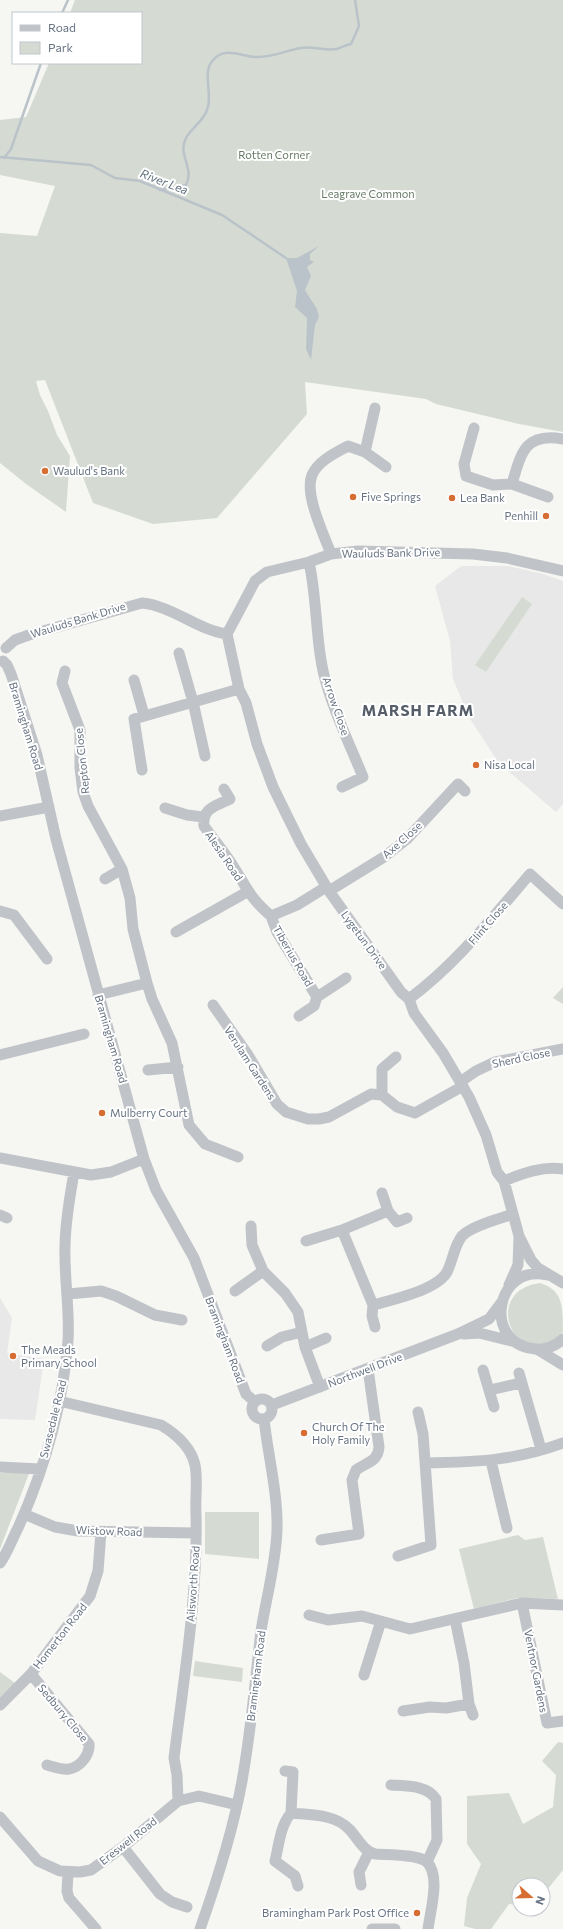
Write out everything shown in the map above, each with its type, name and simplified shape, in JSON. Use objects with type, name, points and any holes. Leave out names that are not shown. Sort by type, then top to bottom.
[{"type":"street","points":[[365,452],[375,408]]},
{"type":"street","points":[[474,428],[464,464],[466,476],[493,485],[512,484],[548,497]]},
{"type":"street","points":[[512,484],[520,455],[529,444],[537,438],[552,436],[563,439]]},
{"type":"street","points":[[331,554],[310,490],[312,475],[322,462],[348,446],[365,452],[386,466]]},
{"type":"street","name":"Wauluds Bank Drive","points":[[3,646],[29,635],[142,602],[158,606],[215,632],[227,634],[255,581],[260,576],[277,569],[309,562],[331,554],[358,551],[393,551],[472,554],[507,558],[563,571]]},
{"type":"street","name":"Arrow Close","points":[[309,562],[313,581],[322,658],[327,686],[363,777],[342,787]]},
{"type":"street","name":"Lygetun Drive","points":[[227,634],[239,689],[246,703],[257,744],[273,787],[301,844],[327,889],[401,992],[409,999],[414,1013],[462,1084],[488,1140],[497,1172],[504,1181],[520,1236],[531,1260],[538,1268],[563,1283]]},
{"type":"street","points":[[2,661],[7,653],[3,646]]},
{"type":"street","points":[[179,653],[193,702],[205,756]]},
{"type":"street","name":"Bramingham Road","points":[[2,661],[7,665],[34,748],[98,995],[144,1160],[156,1190],[194,1258],[246,1394],[255,1402]]},
{"type":"street","name":"Repton Close","points":[[65,671],[62,683],[80,730],[80,768],[83,792],[88,806],[122,869],[130,898],[133,929],[147,983],[152,999],[172,1042],[189,1125],[205,1144],[238,1157]]},
{"type":"street","points":[[134,680],[144,716]]},
{"type":"street","points":[[142,770],[134,719],[239,689]]},
{"type":"street","name":"Axe Close","points":[[327,889],[384,857],[407,839],[458,784],[465,791]]},
{"type":"street","name":"Alesia Road","points":[[224,788],[230,799],[205,812],[203,817],[204,826],[235,869],[247,892],[271,916]]},
{"type":"street","points":[[0,816],[49,807]]},
{"type":"street","points":[[165,808],[187,815],[203,817]]},
{"type":"street","points":[[105,879],[122,869]]},
{"type":"street","name":"Flint Close","points":[[409,999],[433,982],[461,955],[530,874],[563,904]]},
{"type":"street","points":[[271,916],[297,905],[327,889]]},
{"type":"street","name":"Alesia Road","points":[[176,932],[247,892]]},
{"type":"street","points":[[0,911],[14,915],[48,959]]},
{"type":"street","name":"Tiberius Road","points":[[271,916],[278,932],[317,996]]},
{"type":"street","name":"Tiberius Road","points":[[299,1016],[314,1006],[317,996],[346,978]]},
{"type":"street","points":[[98,995],[147,983]]},
{"type":"street","name":"Verulam Gardens","points":[[213,1006],[248,1055],[277,1104],[286,1112],[308,1120],[319,1119],[329,1117],[371,1094],[382,1095]]},
{"type":"street","points":[[0,1055],[84,1034]]},
{"type":"street","name":"Sherd Close","points":[[462,1084],[480,1069],[496,1062],[563,1049]]},
{"type":"street","points":[[396,1057],[382,1069],[382,1095],[396,1106],[415,1113],[462,1084]]},
{"type":"street","points":[[148,1070],[178,1067]]},
{"type":"street","points":[[0,1158],[91,1175],[111,1172],[144,1160]]},
{"type":"street","points":[[504,1181],[526,1172],[549,1168],[563,1169]]},
{"type":"street","name":"Swasedale Road","points":[[1,1558],[24,1514],[40,1469],[59,1402],[68,1341],[66,1233],[74,1172]]},
{"type":"street","points":[[382,1192],[388,1211],[397,1222],[407,1218]]},
{"type":"street","points":[[306,1241],[342,1230],[388,1211]]},
{"type":"street","points":[[373,1305],[393,1300],[435,1284],[446,1274],[458,1243],[463,1235],[469,1230],[513,1214]]},
{"type":"street","points":[[251,1226],[252,1245],[263,1271],[292,1302],[298,1312],[306,1347],[320,1387]]},
{"type":"street","points":[[342,1230],[373,1305],[372,1316],[375,1327]]},
{"type":"street","name":"Lygetun Drive","points":[[516,1342],[508,1334],[503,1325],[500,1314],[501,1303],[518,1265],[520,1236]]},
{"type":"street","points":[[235,1291],[263,1271]]},
{"type":"street","name":"Lygetun Drive","points":[[507,1290],[516,1280],[528,1275],[541,1274],[553,1277]]},
{"type":"street","points":[[68,1294],[101,1291],[116,1296],[155,1315],[182,1320]]},
{"type":"street","name":"Northwell Drive","points":[[272,1405],[458,1334],[489,1320],[501,1303]]},
{"type":"street","points":[[266,1346],[282,1337],[302,1332]]},
{"type":"street","points":[[458,1334],[479,1333],[537,1349],[549,1348],[563,1339]]},
{"type":"street","points":[[306,1347],[326,1338]]},
{"type":"street","points":[[537,1349],[563,1364]]},
{"type":"street","points":[[321,1540],[359,1534],[352,1480],[353,1475],[356,1470],[372,1462],[376,1458],[379,1447],[368,1369]]},
{"type":"street","points":[[483,1370],[494,1407]]},
{"type":"street","points":[[490,1390],[520,1378],[541,1449]]},
{"type":"street","points":[[264,1399],[272,1405],[271,1414],[264,1419],[258,1418],[253,1414],[252,1408],[255,1402],[264,1399]]},
{"type":"street","name":"Ailsworth Road","points":[[59,1402],[161,1425],[175,1434],[186,1447],[195,1465],[196,1533],[190,1624],[174,1758],[177,1775],[178,1801]]},
{"type":"street","points":[[398,1556],[430,1545],[423,1434],[418,1412]]},
{"type":"street","name":"Bramingham Road","points":[[200,1929],[237,1805],[242,1780],[277,1530],[274,1488],[264,1419]]},
{"type":"street","points":[[425,1463],[491,1461],[508,1458],[563,1443]]},
{"type":"street","points":[[491,1461],[507,1528]]},
{"type":"street","points":[[0,1467],[40,1469]]},
{"type":"street","name":"Wistow Road","points":[[24,1514],[55,1527],[102,1532],[196,1533]]},
{"type":"street","name":"Homerton Road","points":[[0,1705],[31,1674],[90,1596],[98,1571],[102,1532]]},
{"type":"street","points":[[309,1615],[328,1620],[362,1616],[410,1629],[522,1604],[563,1605]]},
{"type":"street","name":"Ventnor Gardens","points":[[522,1604],[547,1723],[563,1721]]},
{"type":"street","points":[[455,1619],[464,1663],[469,1704],[473,1715]]},
{"type":"street","points":[[364,1675],[381,1621]]},
{"type":"street","name":"Sedbury Close","points":[[31,1674],[89,1744],[88,1755],[76,1766],[69,1769],[47,1765]]},
{"type":"street","points":[[403,1711],[430,1707],[446,1708],[469,1704]]},
{"type":"street","points":[[294,1772],[291,1813],[286,1819],[281,1833],[276,1861],[295,1876],[298,1886]]},
{"type":"street","points":[[394,1788],[417,1787],[441,1797],[437,1840],[427,1862]]},
{"type":"street","points":[[178,1801],[199,1796],[237,1805]]},
{"type":"street","name":"Ereswell Road","points":[[0,1817],[38,1861],[52,1868],[68,1872],[91,1870],[123,1847],[178,1801]]},
{"type":"street","points":[[291,1813],[336,1819],[349,1828],[369,1852],[375,1854],[418,1858],[427,1862],[433,1873],[434,1887],[428,1929]]},
{"type":"street","points":[[123,1847],[160,1894],[172,1902],[186,1907]]},
{"type":"street","points":[[361,1885],[359,1872],[369,1852]]},
{"type":"street","points":[[68,1872],[66,1891],[68,1898],[96,1929]]},
{"type":"street","points":[[372,1929],[395,1929]]},
{"type":"shaded area","points":[[319,246],[310,254],[310,260],[314,262],[307,267],[311,276],[305,290],[317,309],[319,317],[315,325],[311,360],[306,349],[307,318],[295,307],[297,291],[286,258],[297,258]]},
{"type":"shaded area","points":[[461,566],[508,566],[543,574],[563,581],[563,804],[556,812],[499,763],[470,719],[453,679],[450,641],[435,586]]},
{"type":"shaded area","name":"The Meads Primary School","points":[[0,1298],[12,1318],[7,1353],[44,1359],[35,1420],[0,1419]]},
{"type":"green space","name":"Leagrave Common","points":[[75,0],[563,0],[563,432],[519,424],[436,404],[426,399],[305,382],[307,414],[217,518],[153,524],[93,503],[45,380],[36,381],[40,395],[57,435],[70,456],[66,512],[26,484],[0,463],[0,233],[37,236],[55,186],[0,175],[0,120],[26,117],[49,64],[142,64],[142,12],[70,12]]},
{"type":"green space","points":[[522,597],[532,604],[486,672],[475,665]]},
{"type":"green space","points":[[563,987],[563,1004],[553,998]]},
{"type":"green space","points":[[540,1283],[553,1290],[560,1300],[563,1314],[563,1332],[550,1342],[532,1345],[521,1340],[513,1331],[509,1320],[509,1308],[513,1297],[523,1288]]},
{"type":"green space","points":[[30,1471],[0,1549],[0,1473]]},
{"type":"green space","points":[[205,1512],[259,1512],[259,1559],[205,1554]]},
{"type":"green space","points":[[518,1535],[525,1540],[543,1537],[558,1599],[517,1598],[474,1609],[459,1549]]},
{"type":"green space","points":[[195,1661],[243,1668],[242,1682],[193,1676]]},
{"type":"green space","points":[[0,1672],[15,1683],[0,1697]]},
{"type":"green space","points":[[558,1742],[563,1743],[563,1870],[551,1885],[551,1877],[511,1877],[511,1904],[509,1904],[491,1929],[475,1929],[464,1926],[467,1898],[481,1864],[467,1844],[467,1796],[509,1793],[523,1824],[553,1807],[556,1775],[542,1761]]},
{"type":"waterway","points":[[62,12],[68,0]]},
{"type":"waterway","points":[[160,190],[186,185],[189,173],[184,156],[184,144],[186,138],[204,116],[208,107],[208,70],[213,60],[224,53],[265,57],[301,48],[337,49],[351,44],[359,26],[355,0]]},
{"type":"waterway","points":[[4,158],[11,149],[41,64]]},
{"type":"waterway","name":"River Lea","points":[[0,157],[91,165],[115,178],[140,181],[222,215],[286,258]]},
{"type":"place","name":"Waulud's Bank","points":[[45,471]]},
{"type":"place","name":"Five Springs","points":[[353,497]]},
{"type":"place","name":"Lea Bank","points":[[452,498]]},
{"type":"place","name":"Penhill","points":[[546,516]]},
{"type":"place","name":"Nisa Local","points":[[476,765]]},
{"type":"place","name":"Mulberry Court","points":[[102,1113]]},
{"type":"place","name":"The Meads Primary School","points":[[13,1356]]},
{"type":"place","name":"Church Of The Holy Family","points":[[304,1433]]},
{"type":"place","name":"Bramingham Park Post Office","points":[[417,1913]]},
{"type":"district","name":"MARSH FARM","points":[[418,711]]},
{"type":"park label","name":"Rotten Corner","points":[[274,155]]}]
